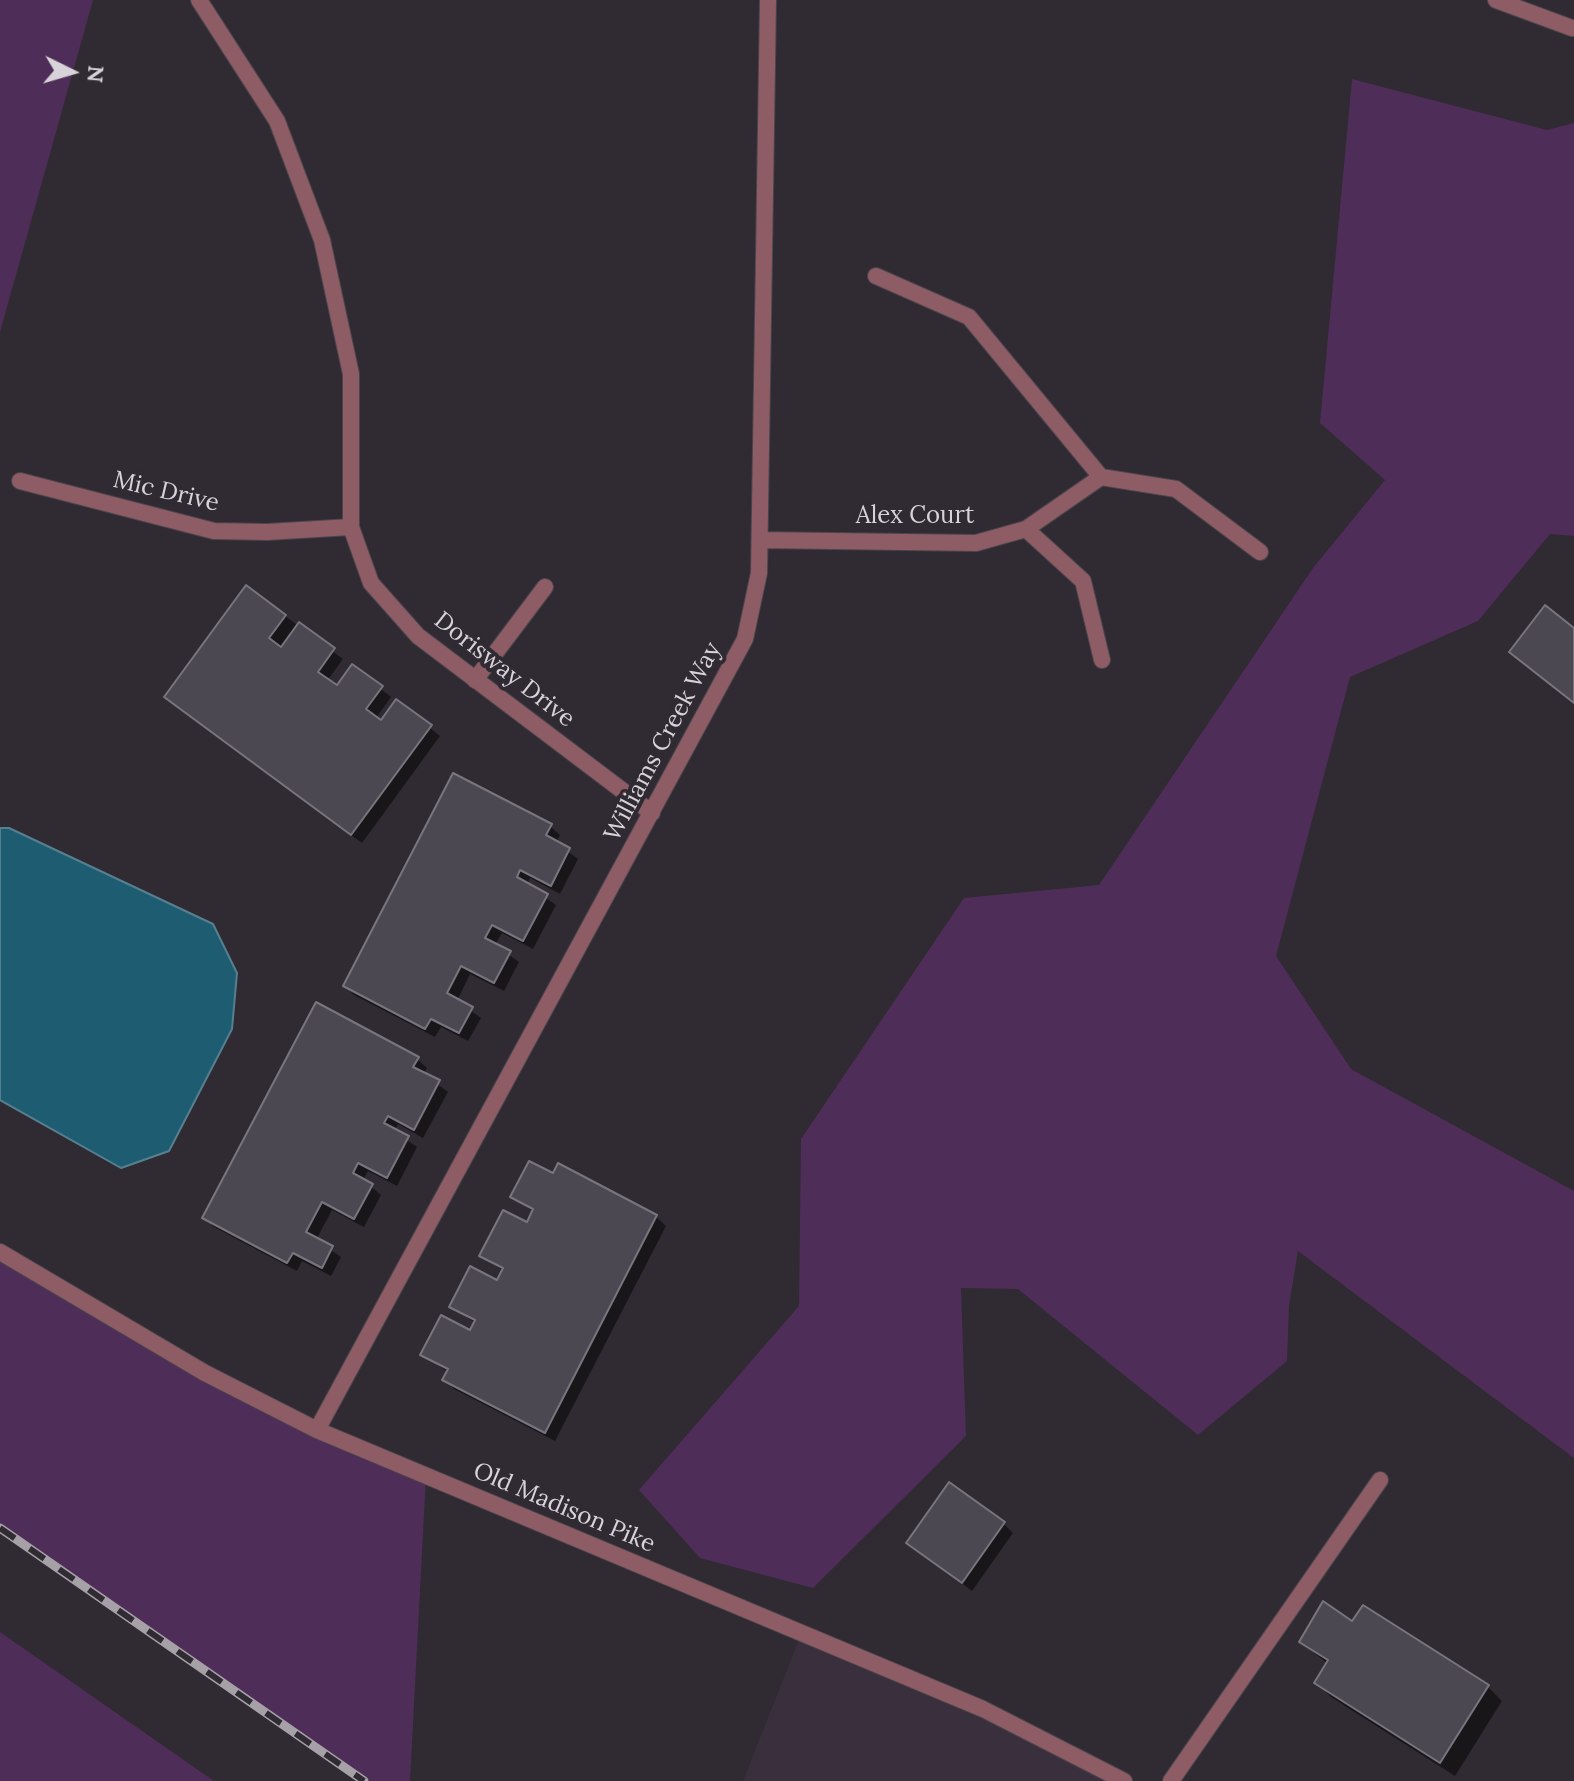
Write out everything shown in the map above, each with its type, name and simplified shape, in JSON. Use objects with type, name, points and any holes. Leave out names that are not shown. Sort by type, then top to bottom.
[{"type":"street","name":"Dorisway Drive","points":[[199,0],[277,121],[322,240],[351,374],[351,527],[371,583],[418,636],[652,813]]},
{"type":"street","name":"Williams Creek Way","points":[[317,1430],[745,639],[759,573],[768,0]]},
{"type":"street","points":[[1496,0],[1572,28]]},
{"type":"street","points":[[876,276],[969,317],[1101,477],[1176,489],[1260,552]]},
{"type":"street","name":"Alex Court","points":[[760,540],[976,543],[1026,529],[1101,477]]},
{"type":"street","name":"Mic Drive","points":[[20,481],[214,531],[267,532],[351,527]]},
{"type":"street","points":[[1026,529],[1083,581],[1102,660]]},
{"type":"street","points":[[475,680],[545,587]]},
{"type":"street","name":"Old Madison Pike","points":[[0,1252],[205,1373],[317,1430],[969,1703],[1124,1781]]},
{"type":"street","points":[[1171,1781],[1380,1480]]},
{"type":"shaded area","points":[[0,0],[93,0],[0,332]]},
{"type":"shaded area","points":[[1352,79],[1547,130],[1574,123],[1574,536],[1550,534],[1478,621],[1350,677],[1276,956],[1351,1069],[1574,1191],[1574,1458],[1298,1251],[1289,1306],[1287,1361],[1198,1435],[1018,1289],[961,1288],[966,1436],[813,1588],[700,1558],[639,1490],[799,1306],[801,1139],[964,898],[1099,885],[1313,568],[1385,480],[1320,423]]},
{"type":"shaded area","points":[[0,1252],[205,1373],[426,1476],[410,1781],[364,1781],[0,1528]]},
{"type":"shaded area","points":[[0,1632],[214,1781],[0,1781]]},
{"type":"shaded area","points":[[802,1632],[1124,1781],[743,1781]]},
{"type":"water","points":[[0,828],[9,828],[213,924],[237,973],[232,1029],[169,1151],[121,1168],[0,1100]]},
{"type":"building","points":[[246,585],[286,615],[269,638],[281,647],[299,622],[335,648],[318,672],[337,685],[352,664],[383,686],[366,709],[381,720],[396,699],[432,725],[351,835],[164,697]]},
{"type":"building","points":[[1545,605],[1574,628],[1574,703],[1509,652]]},
{"type":"building","points":[[453,773],[552,824],[546,835],[570,848],[551,886],[520,870],[517,877],[548,894],[523,941],[492,925],[485,938],[511,951],[494,983],[461,966],[447,993],[473,1007],[459,1033],[431,1019],[425,1029],[343,986]]},
{"type":"building","points":[[316,1002],[419,1057],[413,1067],[440,1080],[414,1130],[388,1116],[384,1123],[409,1136],[387,1178],[358,1163],[353,1173],[373,1184],[354,1219],[322,1202],[306,1232],[333,1246],[322,1268],[293,1253],[287,1263],[202,1218]]},
{"type":"building","points":[[529,1161],[553,1173],[558,1163],[657,1215],[545,1433],[442,1380],[448,1369],[420,1355],[441,1315],[470,1330],[475,1320],[449,1307],[470,1266],[497,1280],[503,1268],[479,1256],[503,1210],[527,1222],[533,1209],[510,1197]]},
{"type":"building","points":[[949,1482],[1005,1522],[962,1583],[906,1543]]},
{"type":"building","points":[[1323,1601],[1352,1621],[1363,1605],[1489,1685],[1440,1763],[1314,1683],[1328,1660],[1299,1642]]},
{"type":"railway","points":[[0,1528],[364,1781]]}]
